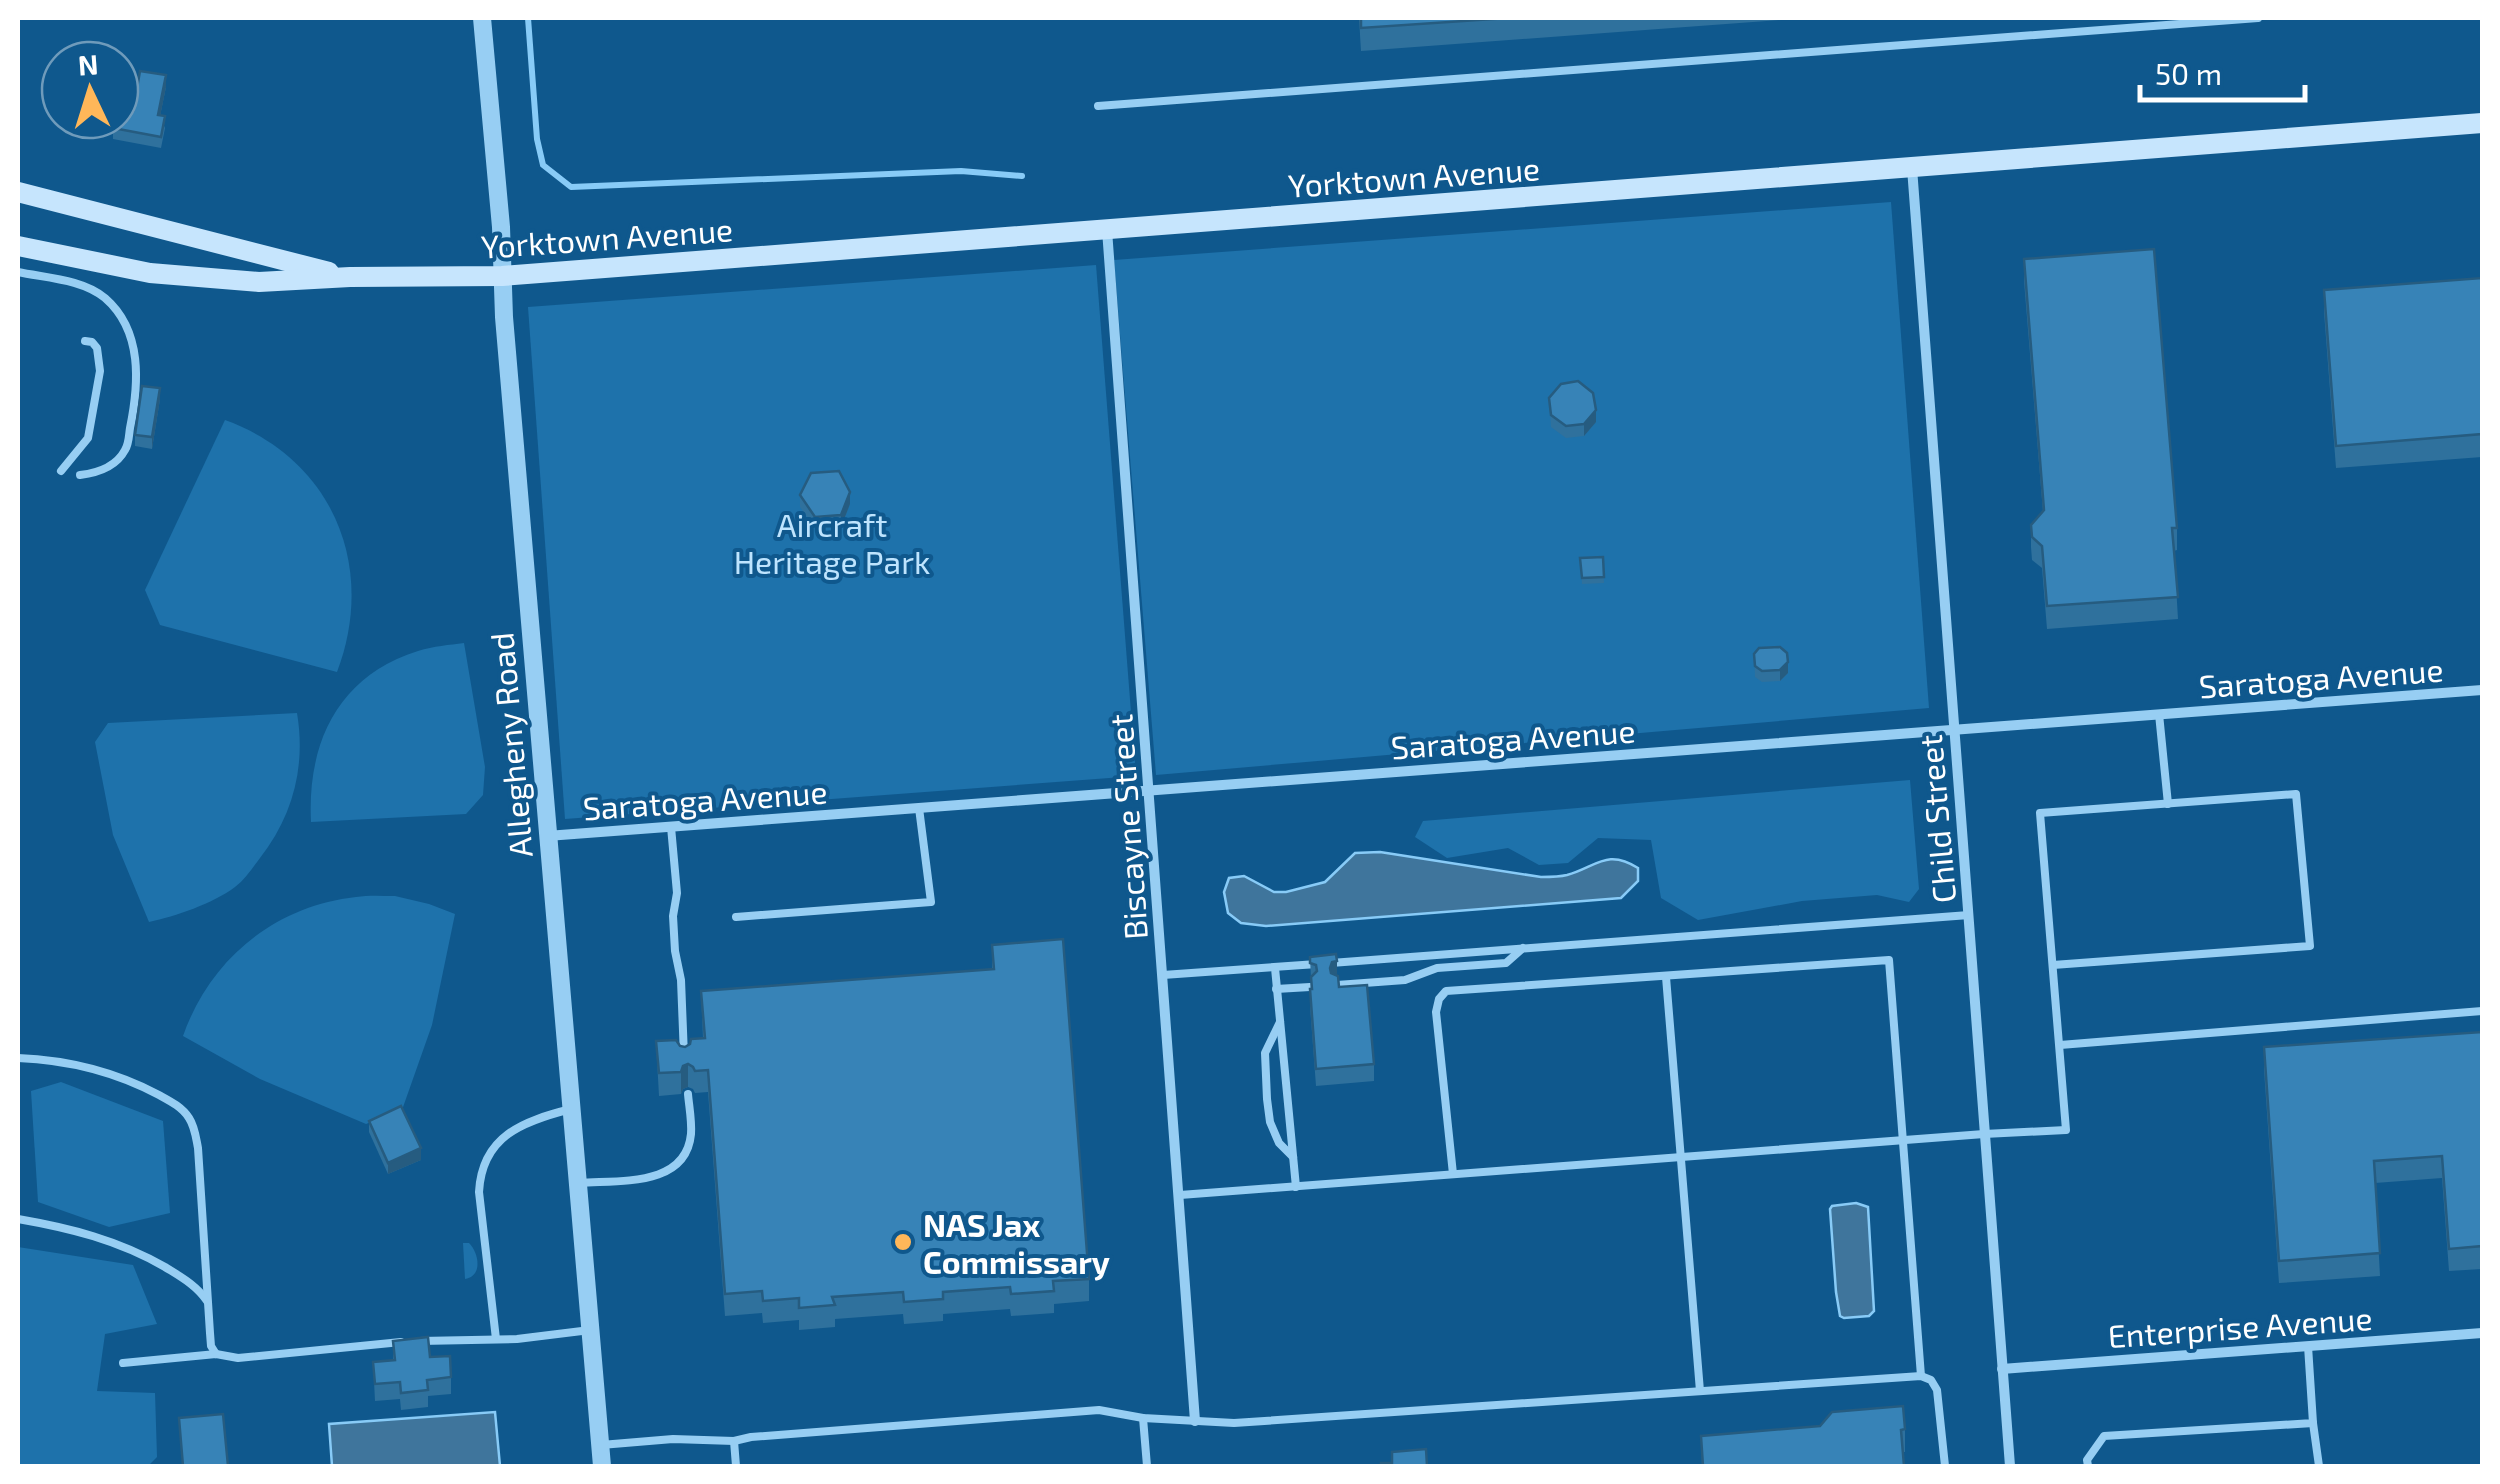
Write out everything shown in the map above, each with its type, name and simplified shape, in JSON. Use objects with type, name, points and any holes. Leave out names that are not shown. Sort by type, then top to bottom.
[{"type":"main road","name":"Yorktown Avenue","points":[[18,246],[150,273],[259,282],[502,276],[2482,124]]},
{"type":"main road","name":"Yorktown Avenue","points":[[18,192],[350,278]]},
{"type":"street","name":"Allegheny Road","points":[[482,18],[602,1466]]},
{"type":"street","name":"Child Street","points":[[1912,168],[2010,1466]]},
{"type":"street","name":"Biscayne Street","points":[[1107,230],[1196,1420]]},
{"type":"street","name":"Saratoga Avenue","points":[[548,836],[2482,690]]},
{"type":"street","name":"Enterprise Avenue","points":[[2002,1369],[2482,1333]]},
{"type":"lane","points":[[1098,106],[2258,18]]},
{"type":"lane","points":[[18,272],[81,285],[104,297],[120,315],[131,343],[138,380],[126,450],[111,466],[80,476]]},
{"type":"lane","points":[[61,471],[88,438],[100,371],[96,348],[85,340]]},
{"type":"lane","points":[[2160,714],[2168,804]]},
{"type":"lane","points":[[1180,1195],[2066,1130],[2040,814],[2296,794],[2310,946],[2054,965]]},
{"type":"lane","points":[[736,917],[931,902],[919,808]]},
{"type":"lane","points":[[671,827],[678,892],[673,916],[681,980],[684,1062]]},
{"type":"lane","points":[[1163,975],[1969,915]]},
{"type":"lane","points":[[1337,985],[1405,980],[1437,968],[1506,963],[1523,948]]},
{"type":"lane","points":[[1453,1174],[1436,1012],[1439,998],[1446,991],[1889,960],[1922,1376]]},
{"type":"lane","points":[[1274,968],[1296,1187]]},
{"type":"lane","points":[[1666,977],[1700,1391]]},
{"type":"lane","points":[[1276,989],[1310,987]]},
{"type":"lane","points":[[2060,1045],[2482,1012]]},
{"type":"lane","points":[[1280,1022],[1265,1053],[1267,1099],[1270,1122],[1279,1143],[1292,1156]]},
{"type":"lane","points":[[18,1058],[82,1065],[130,1080],[173,1102],[191,1121],[198,1148],[208,1302],[216,1354]]},
{"type":"lane","points":[[578,1183],[655,1177],[674,1167],[685,1156],[691,1133],[688,1094]]},
{"type":"lane","points":[[496,1339],[479,1192],[482,1174],[496,1143],[507,1134],[536,1117],[571,1108]]},
{"type":"lane","points":[[18,1219],[103,1238],[142,1254],[198,1288],[208,1302]]},
{"type":"lane","points":[[123,1363],[216,1354],[238,1358],[390,1343],[517,1340],[590,1330]]},
{"type":"lane","points":[[2308,1346],[2319,1466]]},
{"type":"lane","points":[[600,1445],[673,1439],[734,1442],[768,1436],[1099,1410],[1144,1418],[1234,1423],[1922,1376],[1931,1380],[1936,1390],[1944,1466]]},
{"type":"lane","points":[[1144,1418],[1147,1466]]},
{"type":"lane","points":[[2088,1466],[2087,1460],[2104,1436],[2313,1423]]},
{"type":"lane","points":[[734,1442],[736,1466]]},
{"type":"green space","points":[[1891,202],[1929,708],[1156,775],[1114,260]]},
{"type":"green space","name":"Aircraft Heritage Park","points":[[1096,265],[1136,776],[565,819],[528,307]]},
{"type":"green space","points":[[225,420],[262,438],[294,461],[318,489],[336,521],[348,556],[352,594],[348,633],[337,672],[160,625],[145,590]]},
{"type":"green space","points":[[464,643],[485,767],[483,795],[466,814],[311,822],[311,793],[322,740],[348,695],[390,662],[424,649]]},
{"type":"green space","points":[[297,713],[298,771],[289,808],[271,842],[239,884],[226,893],[194,909],[149,922],[113,835],[95,742],[108,723]]},
{"type":"green space","points":[[1910,780],[1919,889],[1909,902],[1877,895],[1802,901],[1698,920],[1661,898],[1651,840],[1598,838],[1568,863],[1539,865],[1508,848],[1447,858],[1415,837],[1423,821]]},
{"type":"green space","points":[[395,896],[455,914],[432,1025],[402,1110],[366,1124],[260,1079],[183,1036],[210,983],[249,941],[273,925],[326,902]]},
{"type":"green space","points":[[61,1082],[163,1121],[170,1213],[109,1227],[38,1202],[31,1091]]},
{"type":"green space","points":[[463,1243],[472,1247],[478,1264],[475,1274],[465,1279]]},
{"type":"green space","points":[[18,1247],[133,1265],[157,1324],[105,1334],[97,1391],[155,1393],[157,1457],[148,1466],[18,1466]]},
{"type":"shaded area","points":[[1380,852],[1541,877],[1567,875],[1610,859],[1638,868],[1638,881],[1621,898],[1266,926],[1241,923],[1228,913],[1224,892],[1229,878],[1244,876],[1274,892],[1286,892],[1325,882],[1355,853]]},
{"type":"shaded area","points":[[1856,1203],[1868,1207],[1874,1311],[1869,1316],[1844,1318],[1840,1316],[1836,1292],[1830,1209]]},
{"type":"shaded area","points":[[495,1412],[500,1466],[332,1466],[329,1424]]},
{"type":"building","points":[[1361,18],[1508,18],[1361,28]]},
{"type":"building","points":[[140,71],[166,75],[158,115],[165,116],[161,137],[140,133]]},
{"type":"building","points":[[2154,249],[2177,528],[2172,528],[2178,597],[2047,606],[2042,546],[2032,537],[2031,525],[2044,510],[2024,259]]},
{"type":"building","points":[[2482,278],[2482,434],[2336,446],[2324,290]]},
{"type":"building","points":[[1578,381],[1593,393],[1596,410],[1584,424],[1566,426],[1551,415],[1549,398],[1561,384]]},
{"type":"building","points":[[142,386],[160,388],[152,437],[135,435]]},
{"type":"building","points":[[839,471],[850,492],[841,515],[815,517],[800,495],[811,473]]},
{"type":"building","points":[[1603,557],[1604,577],[1582,578],[1580,558]]},
{"type":"building","points":[[1780,647],[1787,653],[1788,662],[1780,670],[1762,671],[1755,666],[1754,654],[1759,648]]},
{"type":"building","points":[[1063,939],[1089,1279],[1053,1281],[1054,1291],[1011,1294],[1010,1287],[943,1292],[943,1299],[904,1302],[903,1292],[832,1297],[835,1305],[799,1308],[799,1298],[763,1301],[762,1291],[725,1294],[708,1070],[695,1071],[688,1064],[681,1072],[659,1073],[656,1041],[676,1040],[685,1047],[691,1039],[705,1038],[701,991],[994,969],[992,945]]},
{"type":"building","points":[[1336,954],[1337,961],[1330,968],[1338,976],[1339,987],[1367,985],[1374,1064],[1316,1069],[1310,989],[1311,977],[1317,971],[1310,957]]},
{"type":"building","points":[[2482,1032],[2482,1246],[2449,1249],[2442,1156],[2374,1161],[2380,1253],[2279,1261],[2264,1047]]},
{"type":"building","points":[[401,1106],[421,1148],[388,1163],[369,1121]]},
{"type":"building","points":[[428,1337],[430,1357],[450,1356],[451,1377],[427,1380],[428,1390],[401,1393],[400,1382],[375,1384],[373,1362],[395,1360],[393,1341]]},
{"type":"building","points":[[1903,1406],[1904,1466],[1703,1466],[1701,1436],[1820,1426],[1832,1412]]},
{"type":"building","points":[[223,1414],[228,1466],[183,1466],[179,1418]]},
{"type":"building","points":[[1426,1449],[1427,1466],[1381,1466],[1392,1463],[1392,1452]]},
{"type":"waterway","points":[[528,18],[537,139],[543,165],[571,187],[961,171],[1022,176]]},
{"type":"place","name":"NAS Jax Commissary","points":[[903,1242]]}]
